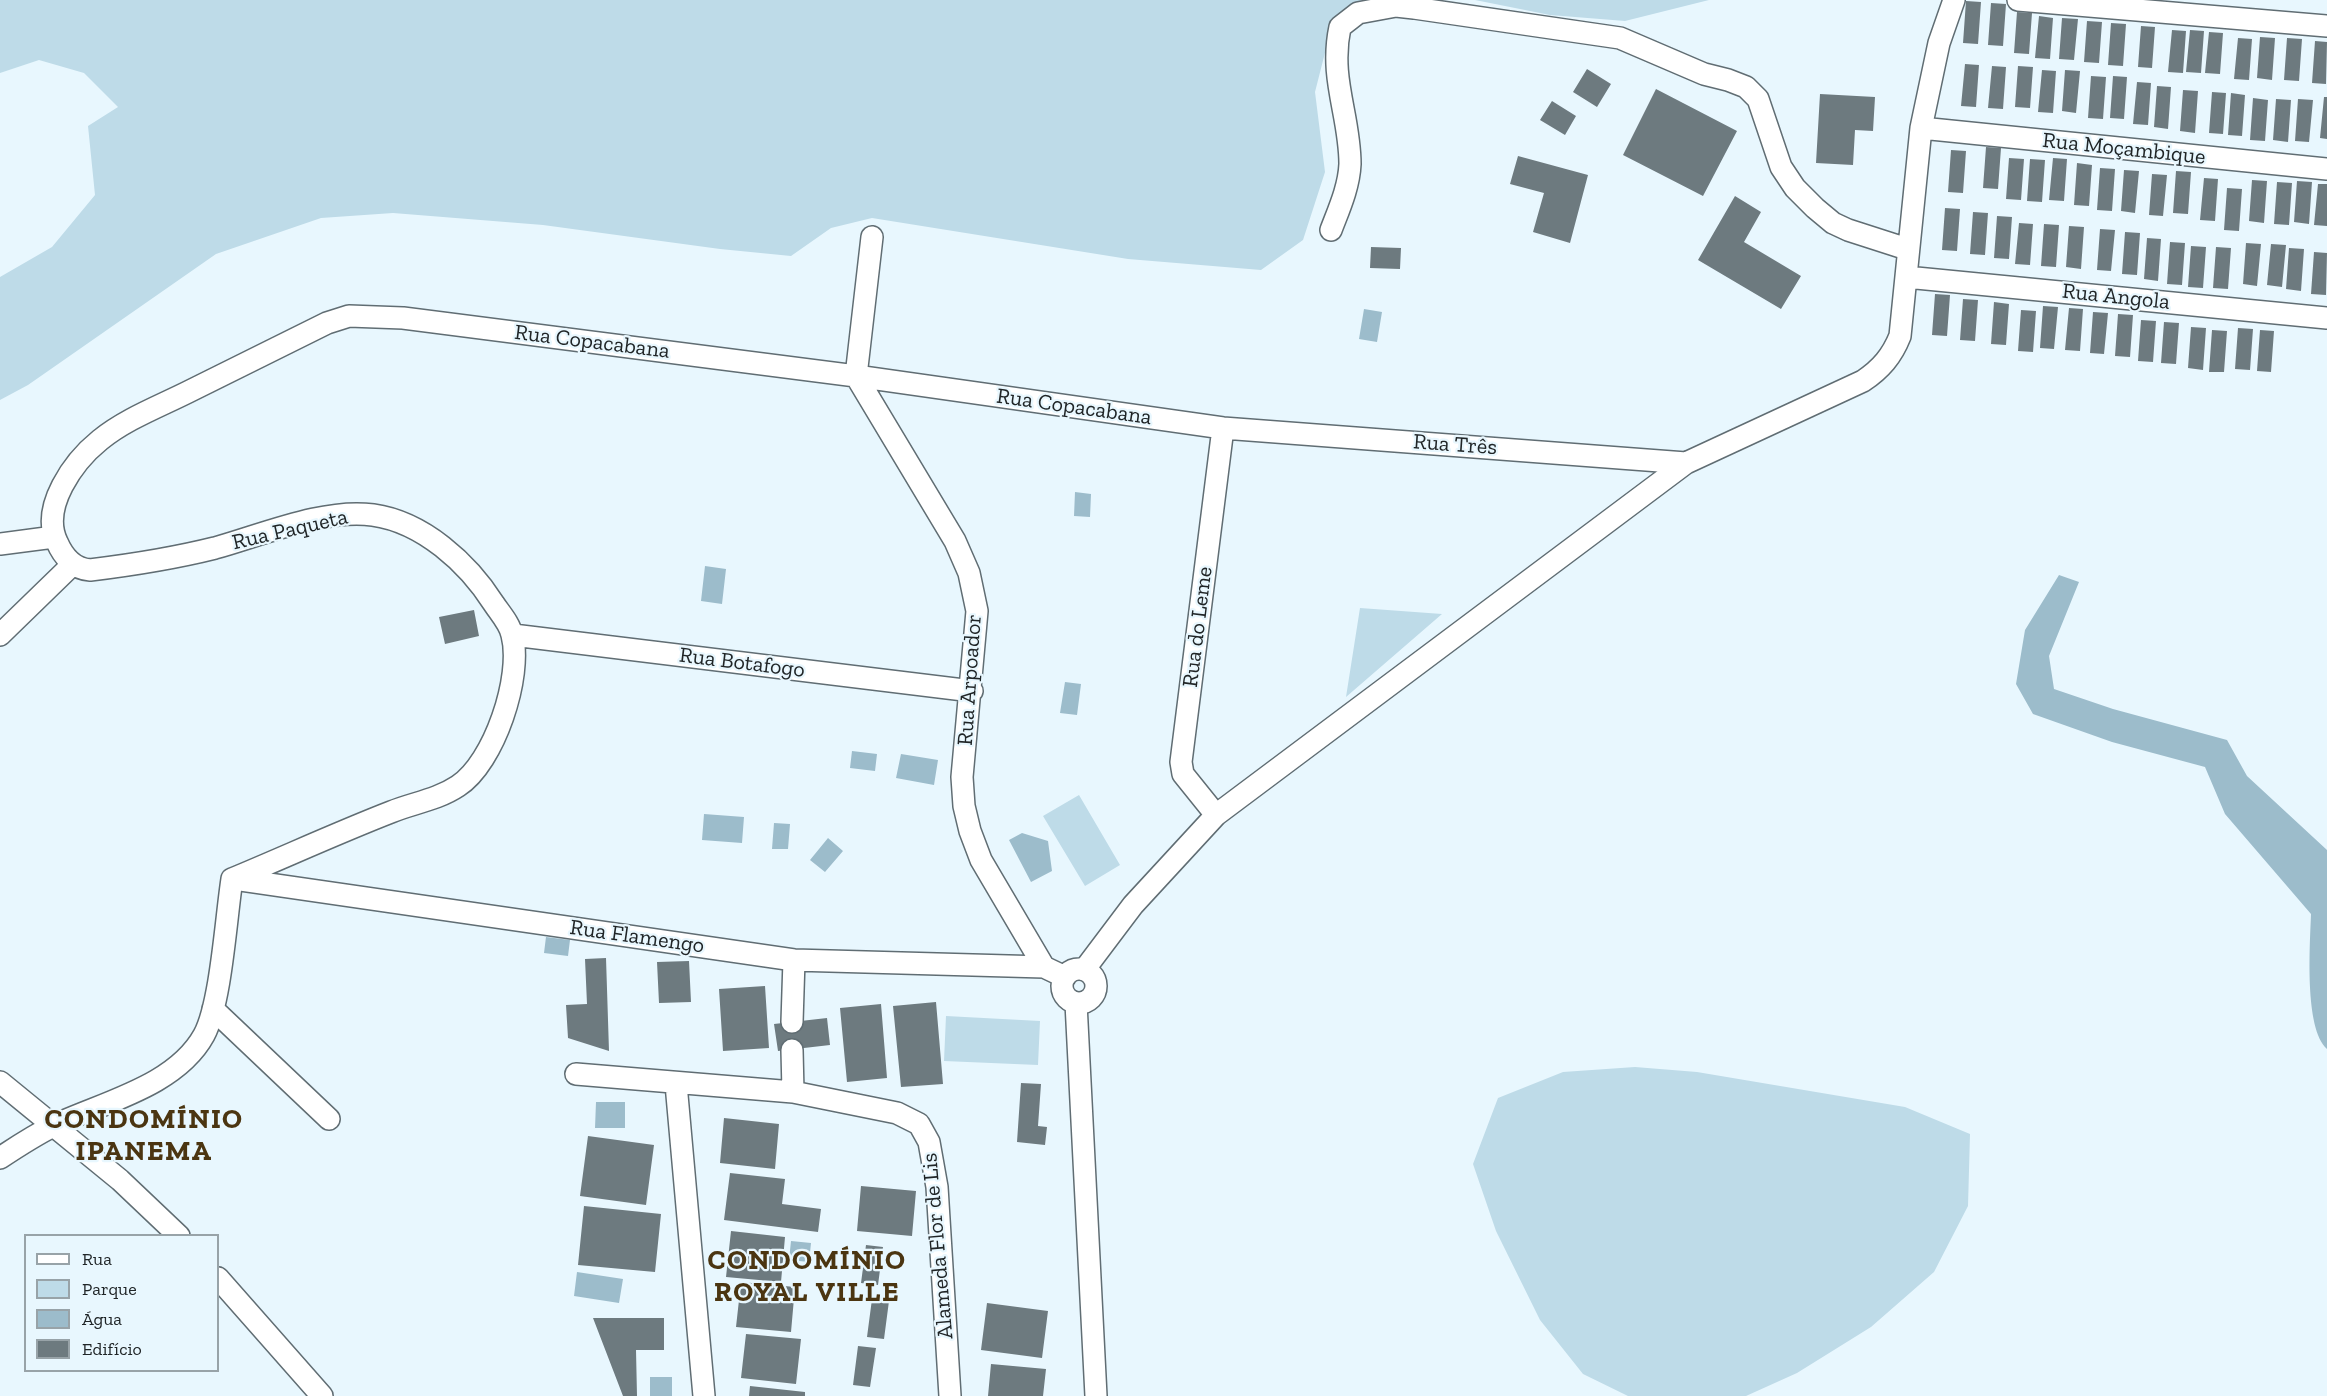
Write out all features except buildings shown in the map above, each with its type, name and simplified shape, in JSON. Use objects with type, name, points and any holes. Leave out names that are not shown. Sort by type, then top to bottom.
[{"type":"street","points":[[1096,1396],[1076,1003],[1063,993],[1074,973],[1215,815],[1686,463],[1874,374],[1889,359],[1900,336],[1921,128],[1939,43],[1954,0]]},
{"type":"street","points":[[2018,0],[2327,26]]},
{"type":"street","points":[[1331,230],[1345,194],[1350,165],[1335,73],[1336,45],[1340,27],[1358,13],[1396,6],[1620,38],[1704,74],[1746,87],[1758,99],[1781,167],[1795,188],[1833,223],[1907,249]]},
{"type":"street","name":"Rua Moçambique","points":[[1921,128],[2327,170]]},
{"type":"street","points":[[856,376],[872,237]]},
{"type":"street","name":"Rua Angola","points":[[1906,277],[2327,318]]},
{"type":"street","name":"Rua Copacabana","points":[[54,537],[52,520],[65,482],[81,458],[100,440],[125,423],[327,323],[349,316],[403,318],[856,376],[1223,428]]},
{"type":"street","name":"Rua Arpoador","points":[[856,376],[955,541],[969,573],[977,612],[972,691],[962,777],[964,806],[981,860],[1044,967]]},
{"type":"street","name":"Rua Três","points":[[1223,428],[1686,463]]},
{"type":"street","name":"Rua do Leme","points":[[1215,815],[1187,780],[1181,762],[1223,428]]},
{"type":"street","name":"Rua Paqueta","points":[[73,564],[84,570],[94,569],[211,549],[326,517],[349,513],[374,515],[424,535],[452,554],[489,596],[513,635]]},
{"type":"street","points":[[0,544],[54,537],[73,564],[0,635]]},
{"type":"street","points":[[0,1158],[54,1125],[168,1075],[190,1055],[204,1035],[213,1009],[232,879],[394,811],[430,800],[458,786],[473,774],[494,740],[506,709],[513,678],[513,635]]},
{"type":"street","name":"Rua Botafogo","points":[[513,635],[972,691]]},
{"type":"street","name":"Rua Flamengo","points":[[232,879],[794,960],[1044,967]]},
{"type":"street","points":[[792,1022],[794,960]]},
{"type":"street","points":[[1044,967],[1074,973],[1095,981],[1094,992],[1087,1000],[1076,1003]]},
{"type":"street","points":[[213,1009],[329,1119]]},
{"type":"street","points":[[576,1074],[793,1092],[792,1050]]},
{"type":"street","points":[[0,1082],[120,1180],[177,1234]]},
{"type":"street","points":[[676,1084],[704,1396]]},
{"type":"street","name":"Alameda Flor de Lis","points":[[793,1092],[897,1113],[919,1124],[929,1142],[937,1187],[951,1396]]},
{"type":"street","points":[[219,1279],[322,1396]]},
{"type":"green space","points":[[0,0],[1370,0],[1330,33],[1315,92],[1325,172],[1303,240],[1261,270],[1128,259],[872,218],[831,228],[791,256],[720,249],[543,225],[393,213],[321,218],[216,254],[28,385],[0,400],[0,277],[52,247],[95,195],[88,126],[118,107],[84,73],[39,60],[0,73]]},
{"type":"green space","points":[[1475,0],[1709,0],[1625,21],[1550,15]]},
{"type":"green space","points":[[1360,608],[1442,614],[1346,697]]},
{"type":"green space","points":[[1079,795],[1120,865],[1085,886],[1043,816]]},
{"type":"green space","points":[[946,1016],[1040,1021],[1038,1065],[944,1061]]},
{"type":"green space","points":[[1635,1067],[1697,1072],[1905,1107],[1970,1134],[1968,1206],[1934,1272],[1871,1327],[1797,1373],[1746,1396],[1628,1396],[1583,1374],[1540,1320],[1496,1231],[1473,1164],[1498,1098],[1563,1072]]},
{"type":"water","points":[[1364,309],[1382,312],[1377,342],[1359,339]]},
{"type":"water","points":[[1075,492],[1091,494],[1090,517],[1074,516]]},
{"type":"water","points":[[705,566],[726,569],[722,604],[701,601]]},
{"type":"water","points":[[2059,575],[2079,582],[2049,656],[2054,689],[2113,709],[2227,740],[2247,776],[2327,850],[2327,1049],[2320,1038],[2312,1005],[2311,914],[2225,814],[2205,767],[2112,742],[2033,714],[2016,684],[2025,630]]},
{"type":"water","points":[[1065,682],[1081,684],[1077,715],[1060,713]]},
{"type":"water","points":[[852,751],[877,754],[875,771],[850,768]]},
{"type":"water","points":[[901,754],[938,760],[934,785],[896,778]]},
{"type":"water","points":[[704,814],[744,817],[742,843],[702,840]]},
{"type":"water","points":[[774,823],[790,824],[788,849],[772,849]]},
{"type":"water","points":[[1022,833],[1048,841],[1052,871],[1031,882],[1009,840]]},
{"type":"water","points":[[828,838],[843,851],[825,872],[810,860]]},
{"type":"water","points":[[546,937],[570,940],[568,956],[544,953]]},
{"type":"water","points":[[596,1102],[625,1102],[625,1128],[595,1128]]},
{"type":"water","points":[[791,1241],[811,1243],[809,1262],[789,1260]]},
{"type":"water","points":[[577,1272],[623,1279],[619,1303],[574,1296]]},
{"type":"water","points":[[650,1377],[672,1377],[672,1396],[650,1396]]},
{"type":"district","name":"CONDOMÍNIO IPANEMA","points":[[144,1136]]},
{"type":"district","name":"CONDOMÍNIO ROYAL VILLE","points":[[807,1277]]}]
